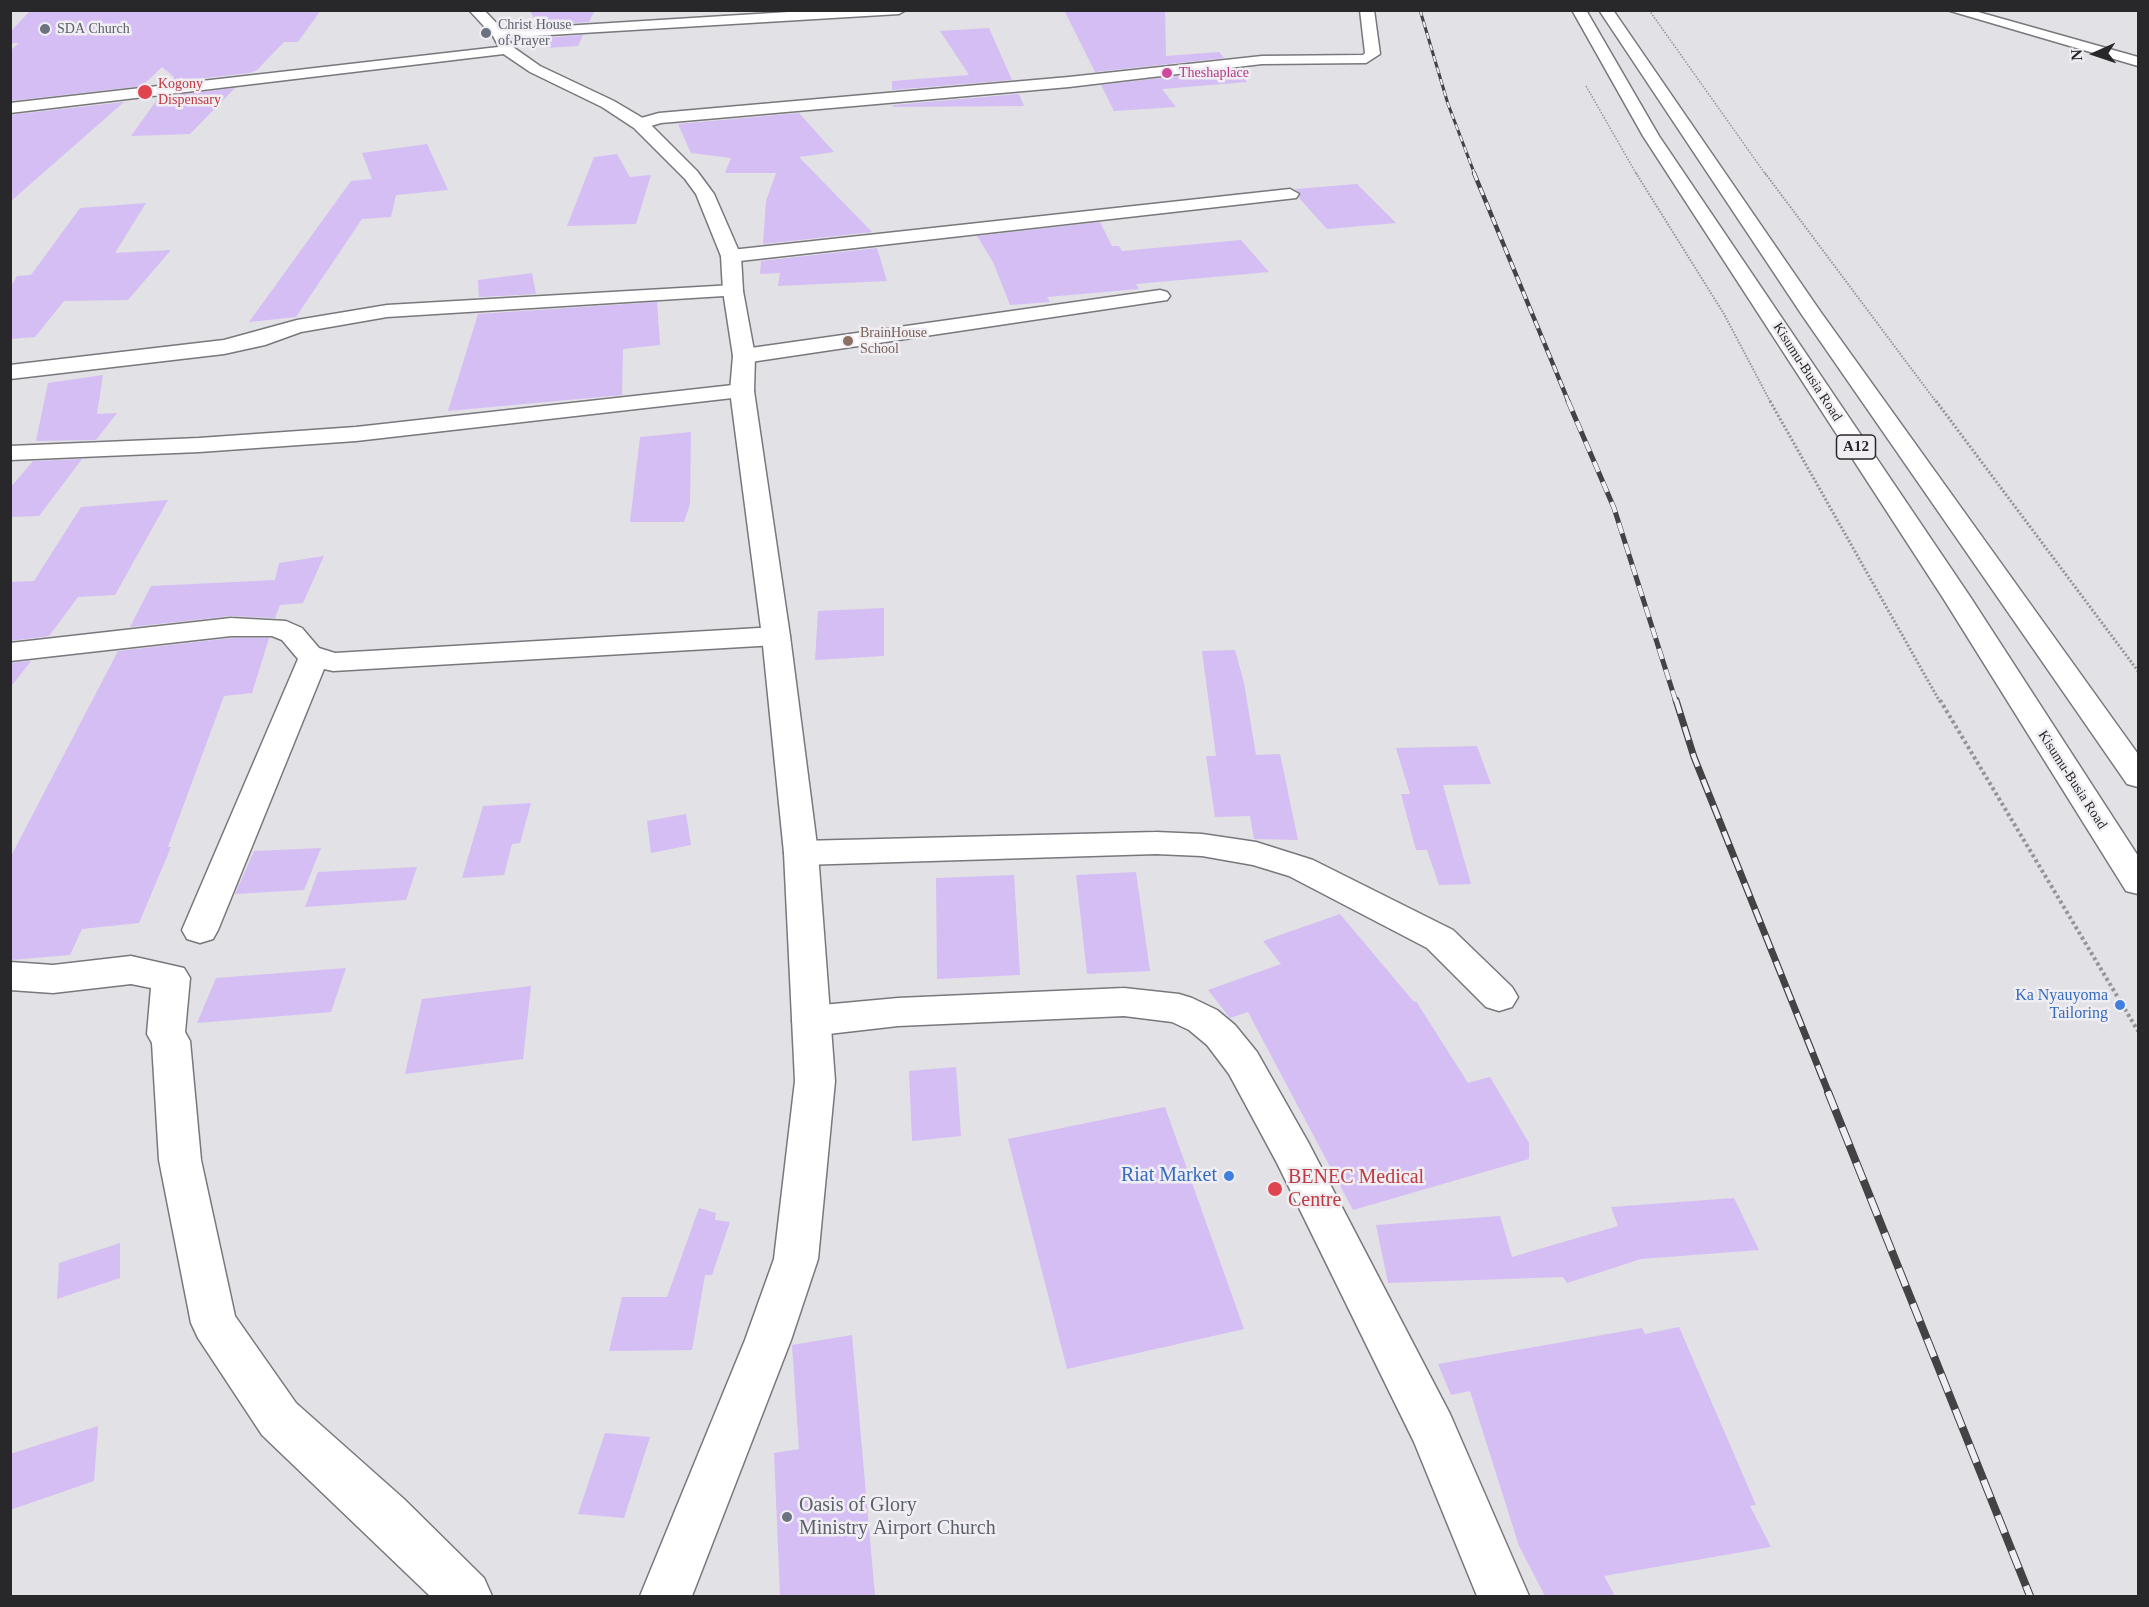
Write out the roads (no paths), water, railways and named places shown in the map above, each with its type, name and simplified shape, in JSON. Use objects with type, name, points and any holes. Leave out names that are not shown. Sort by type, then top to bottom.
[{"type":"main road","points":[[476,10],[503,42],[535,69],[608,104],[640,124],[691,175],[705,194],[731,256],[733,291],[744,356],[742,391],[777,636],[801,853],[815,1081],[796,1258],[768,1340],[666,1596]]},
{"type":"main road","points":[[10,108],[503,42],[899,10]]},
{"type":"main road","points":[[640,124],[659,118],[1069,82],[1262,60],[1366,59],[1373,54],[1367,10]]},
{"type":"main road","name":"Kisumu-Busia Road","points":[[1579,10],[1652,136],[1958,598],[2035,724],[2139,882]]},
{"type":"main road","name":"A12","points":[[1606,10],[1820,325],[2139,777]]},
{"type":"main road","points":[[1953,10],[2139,62]]},
{"type":"main road","points":[[731,256],[1290,194]]},
{"type":"main road","points":[[10,372],[224,347],[257,340],[297,326],[387,311],[489,303],[593,300],[733,291]]},
{"type":"main road","points":[[744,356],[1021,314],[1160,296]]},
{"type":"main road","points":[[10,453],[199,445],[356,434],[742,391]]},
{"type":"main road","points":[[10,652],[231,627],[276,627],[292,634],[309,654],[333,662],[777,636]]},
{"type":"main road","points":[[200,930],[314,656]]},
{"type":"main road","points":[[801,853],[1156,843],[1202,844],[1256,854],[1301,868],[1364,898],[1440,939],[1499,997]]},
{"type":"main road","points":[[10,976],[53,979],[131,970],[171,978],[166,1034],[171,1041],[180,1160],[214,1323],[279,1419],[386,1516],[466,1596]]},
{"type":"main road","points":[[811,1022],[898,1012],[1124,1002],[1179,1008],[1203,1020],[1221,1035],[1243,1063],[1293,1154],[1433,1430],[1503,1596]]},
{"type":"railway","points":[[1420,10],[1448,104],[1475,175]]},
{"type":"railway","points":[[1474,173],[1569,403]]},
{"type":"railway","points":[[1568,401],[1614,508],[1676,702]]},
{"type":"railway","points":[[1676,700],[1694,757],[1829,1094]]},
{"type":"railway","points":[[1828,1092],[2030,1596]]},
{"type":"place","name":"SDA Church","points":[[45,29]]},
{"type":"place","name":"Christ House of Prayer","points":[[486,33]]},
{"type":"place","name":"Theshaplace","points":[[1167,73]]},
{"type":"place","name":"Kogony Dispensary","points":[[145,92]]},
{"type":"place","name":"BrainHouse School","points":[[848,341]]},
{"type":"place","name":"Ka Nyauyoma Tailoring","points":[[2120,1005]]},
{"type":"place","name":"Riat Market","points":[[1229,1176]]},
{"type":"place","name":"BENEC Medical Centre","points":[[1275,1189]]},
{"type":"place","name":"Oasis of Glory Ministry Airport Church","points":[[787,1517]]}]
